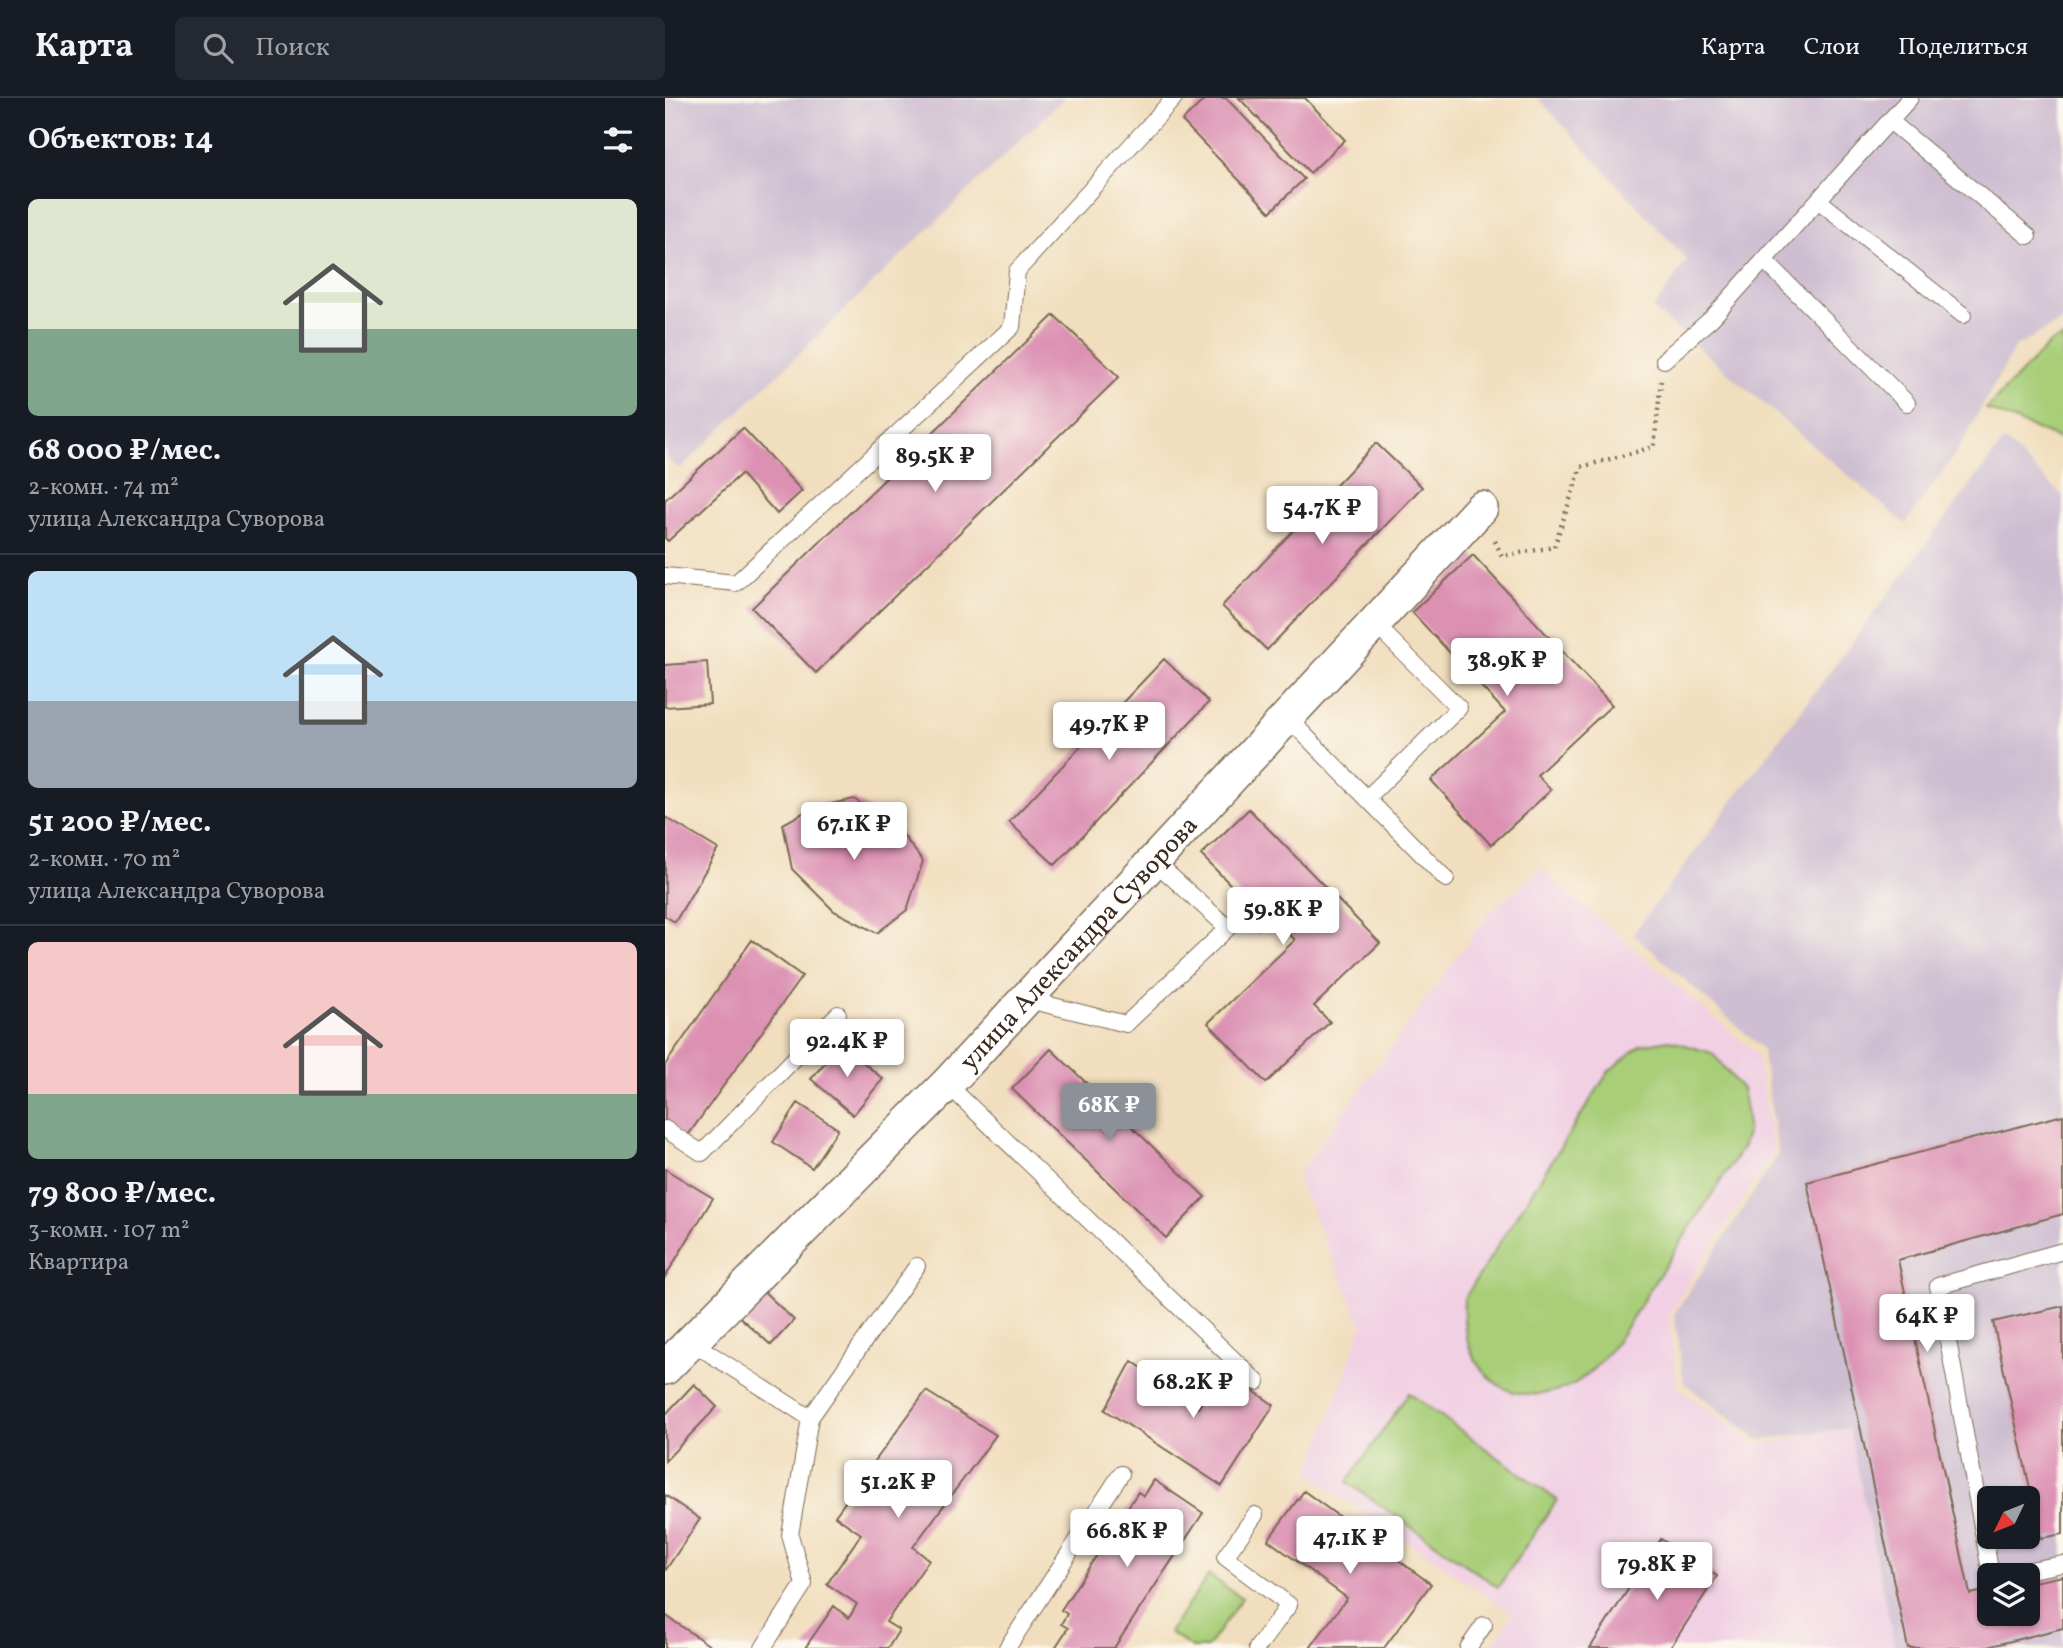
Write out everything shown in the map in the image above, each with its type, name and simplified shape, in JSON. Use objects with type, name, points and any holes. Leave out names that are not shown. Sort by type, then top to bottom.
[{"type":"street","name":"улица Александра Суворова","points":[[665,1368],[689,1340],[947,1084],[1481,508]]},
{"type":"lane","points":[[665,576],[736,583],[1012,327],[1017,271],[1174,98]]},
{"type":"lane","points":[[1664,360],[1711,318],[1910,98]]},
{"type":"lane","points":[[1890,121],[2028,236]]},
{"type":"lane","points":[[1818,200],[1963,315]]},
{"type":"lane","points":[[1764,260],[1907,403]]},
{"type":"lane","points":[[1367,798],[1459,708],[1374,623]]},
{"type":"lane","points":[[1287,717],[1446,879]]},
{"type":"lane","points":[[1025,999],[1126,1024],[1228,928],[1154,861]]},
{"type":"lane","points":[[665,1129],[702,1153],[838,1014]]},
{"type":"lane","points":[[947,1084],[1257,1382]]},
{"type":"lane","points":[[1989,1563],[1938,1286],[2063,1251]]},
{"type":"lane","points":[[764,1648],[804,1584],[790,1535],[810,1418],[916,1266]]},
{"type":"lane","points":[[689,1340],[810,1418]]},
{"type":"lane","points":[[1007,1648],[1121,1474]]},
{"type":"lane","points":[[1255,1515],[1225,1557],[1289,1605],[1257,1648]]},
{"type":"lane","points":[[2040,1568],[2063,1564]]},
{"type":"lane","points":[[1468,1648],[1484,1625]]},
{"type":"path","points":[[1481,508],[1501,556],[1554,547],[1580,467],[1654,447],[1664,360]]},
{"type":"shaded area","points":[[665,98],[1064,98],[680,469],[665,458]]},
{"type":"shaded area","points":[[1538,98],[2063,98],[2063,320],[2015,347],[1958,450],[1905,524],[1653,309],[1687,260]]},
{"type":"shaded area","points":[[2004,440],[2063,496],[2063,1648],[1895,1648],[1849,1428],[1758,1440],[1684,1383],[1674,1314],[1778,1155],[1762,1048],[1633,934]]},
{"type":"shaded area","points":[[1541,869],[1757,1054],[1774,1151],[1669,1314],[1678,1388],[1757,1445],[1849,1427],[1895,1648],[1490,1648],[1513,1614],[1309,1474],[1362,1326],[1297,1176],[1491,910]]},
{"type":"green space","points":[[2063,338],[2063,440],[1986,409],[2051,342]]},
{"type":"green space","points":[[1669,1040],[1712,1053],[1742,1089],[1747,1133],[1742,1148],[1628,1325],[1600,1362],[1577,1382],[1558,1390],[1526,1394],[1506,1389],[1487,1376],[1474,1357],[1464,1324],[1464,1299],[1609,1071],[1641,1045]]},
{"type":"green space","points":[[1409,1393],[1557,1500],[1498,1587],[1347,1482]]},
{"type":"green space","points":[[1209,1575],[1242,1598],[1207,1648],[1192,1648],[1169,1632]]},
{"type":"building","points":[[1206,98],[1226,98],[1304,179],[1270,212],[1182,121]]},
{"type":"building","points":[[1239,98],[1305,98],[1345,140],[1310,173]]},
{"type":"building","points":[[1054,315],[1119,377],[816,673],[752,608]]},
{"type":"building","points":[[743,428],[802,491],[777,514],[741,474],[668,541],[665,538],[665,500]]},
{"type":"building","points":[[1376,443],[1422,487],[1267,650],[1222,606]]},
{"type":"building","points":[[1473,555],[1612,705],[1537,775],[1551,790],[1491,845],[1431,780],[1505,712],[1412,612]]},
{"type":"building","points":[[1164,659],[1209,702],[1055,865],[1009,822]]},
{"type":"building","points":[[707,662],[710,704],[665,707],[665,665]]},
{"type":"building","points":[[854,799],[895,825],[923,861],[907,910],[877,933],[834,911],[792,869],[783,824],[812,808]]},
{"type":"building","points":[[1249,809],[1380,943],[1314,1006],[1330,1022],[1266,1083],[1208,1023],[1295,940],[1272,916],[1258,929],[1231,902],[1240,894],[1201,855]]},
{"type":"building","points":[[665,817],[718,849],[675,922],[665,916]]},
{"type":"building","points":[[752,940],[802,976],[686,1138],[665,1121],[665,1065]]},
{"type":"building","points":[[841,1044],[883,1079],[853,1115],[811,1079]]},
{"type":"building","points":[[1051,1049],[1205,1197],[1166,1238],[1012,1089]]},
{"type":"building","points":[[798,1103],[838,1129],[812,1168],[773,1142]]},
{"type":"building","points":[[2063,1115],[2063,1214],[1898,1260],[1970,1594],[1977,1593],[1977,1626],[2040,1626],[2040,1581],[2063,1576],[2063,1628],[1983,1648],[1908,1648],[1807,1182]]},
{"type":"building","points":[[665,1169],[713,1198],[665,1277]]},
{"type":"building","points":[[758,1286],[794,1320],[771,1345],[734,1312]]},
{"type":"building","points":[[2063,1306],[2063,1534],[2041,1538],[2041,1486],[2029,1486],[1993,1322]]},
{"type":"building","points":[[1132,1361],[1198,1408],[1223,1370],[1274,1405],[1222,1486],[1105,1410]]},
{"type":"building","points":[[694,1384],[717,1407],[665,1461],[665,1415]]},
{"type":"building","points":[[926,1391],[996,1435],[913,1547],[929,1560],[886,1622],[899,1630],[888,1648],[805,1648],[834,1606],[849,1618],[857,1604],[827,1584],[861,1534],[835,1516]]},
{"type":"building","points":[[1154,1480],[1203,1513],[1114,1648],[1055,1648],[1068,1628],[1061,1624],[1067,1614],[1061,1610],[1138,1492],[1144,1496]]},
{"type":"building","points":[[1304,1491],[1431,1584],[1384,1648],[1310,1648],[1347,1598],[1268,1540]]},
{"type":"building","points":[[665,1495],[700,1519],[665,1571]]},
{"type":"building","points":[[1661,1539],[1717,1576],[1670,1648],[1590,1648]]},
{"type":"building","points":[[665,1615],[713,1648],[665,1648]]}]
